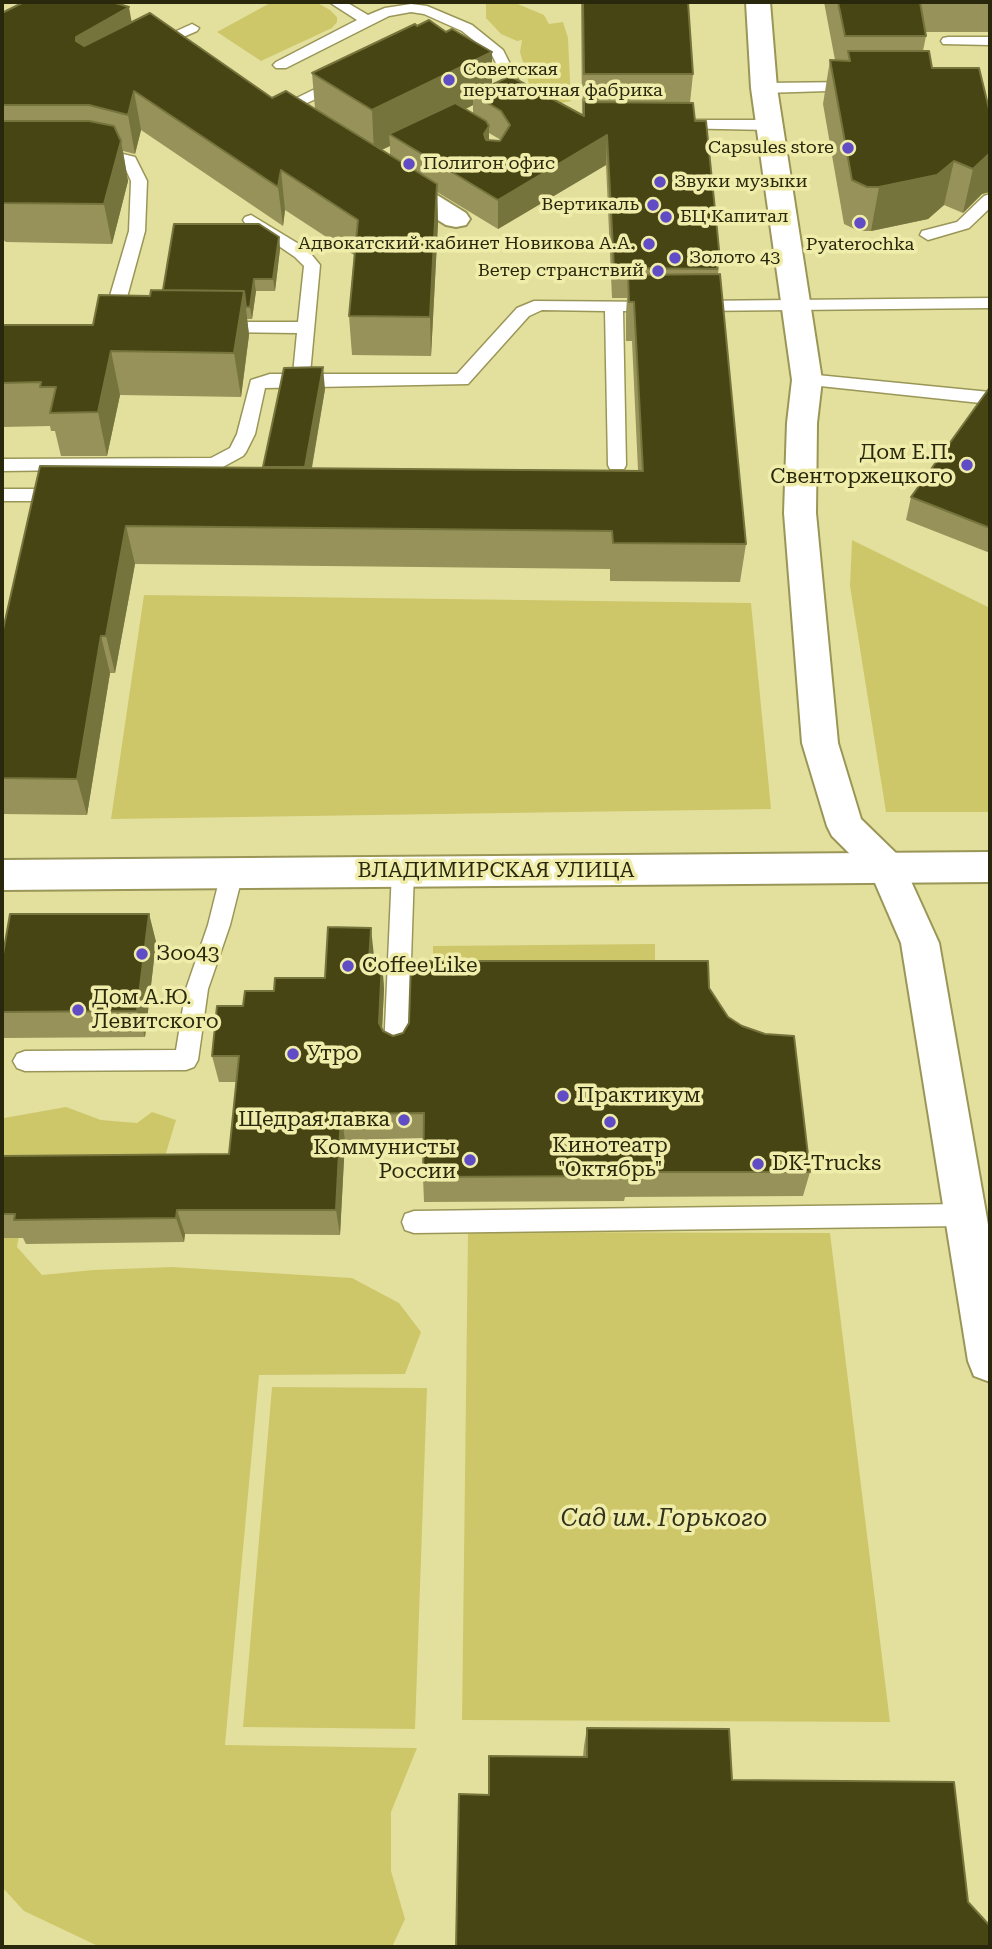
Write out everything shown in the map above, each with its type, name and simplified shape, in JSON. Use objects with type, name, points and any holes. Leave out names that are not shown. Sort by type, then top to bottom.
[{"type":"street","points":[[758,2],[764,88],[807,380],[802,423],[800,513],[820,743],[845,826],[887,867],[920,943],[990,1361]]},
{"type":"street","points":[[130,44],[158,42],[198,58]]},
{"type":"street","points":[[257,96],[291,117]]},
{"type":"street","points":[[369,165],[456,219]]},
{"type":"street","name":"ВЛАДИМИРСКАЯ УЛИЦА","points":[[2,875],[990,866]]},
{"type":"lane","points":[[336,2],[367,20]]},
{"type":"lane","points":[[281,65],[385,12],[411,8],[438,13],[467,28],[498,52],[517,93],[544,108]]},
{"type":"lane","points":[[158,42],[192,28]]},
{"type":"lane","points":[[948,41],[990,41]]},
{"type":"lane","points":[[764,88],[876,87]]},
{"type":"lane","points":[[501,100],[517,93]]},
{"type":"lane","points":[[291,117],[313,96]]},
{"type":"lane","points":[[661,124],[769,125]]},
{"type":"lane","points":[[84,152],[97,152],[129,160],[139,181],[137,231],[110,326]]},
{"type":"lane","points":[[928,235],[962,225],[990,199]]},
{"type":"lane","points":[[251,220],[301,253],[312,265],[301,380]]},
{"type":"lane","points":[[2,465],[214,464],[237,452],[246,434],[257,384],[270,380],[462,380],[523,312],[540,305],[794,306],[990,303]]},
{"type":"lane","points":[[614,306],[617,465]]},
{"type":"lane","points":[[194,327],[306,328]]},
{"type":"lane","points":[[807,380],[990,398]]},
{"type":"lane","points":[[2,495],[85,495]]},
{"type":"lane","points":[[396,1050],[402,871]]},
{"type":"lane","points":[[25,1061],[186,1060],[197,989],[219,925],[232,873]]},
{"type":"lane","points":[[414,1222],[964,1214]]},
{"type":"green space","points":[[272,2],[316,2],[330,10],[337,17],[337,22],[332,28],[261,61],[217,32]]},
{"type":"green space","points":[[486,2],[513,2],[544,15],[549,24],[563,22],[568,38],[571,101],[556,104],[531,91],[520,52],[522,40],[517,41],[501,34],[486,18]]},
{"type":"green space","points":[[852,540],[990,608],[990,812],[886,812],[850,586]]},
{"type":"green space","points":[[144,595],[751,603],[771,809],[111,819]]},
{"type":"green space","points":[[655,944],[655,982],[433,983],[433,946]]},
{"type":"green space","points":[[66,1107],[101,1120],[137,1123],[152,1112],[176,1120],[163,1163],[31,1166],[17,1247],[42,1275],[172,1267],[352,1278],[399,1303],[421,1332],[405,1374],[259,1375],[225,1745],[417,1748],[391,1812],[391,1871],[405,1919],[392,1947],[100,1947],[24,1911],[2,1887],[2,1122],[4,1118]]},
{"type":"green space","name":"Сад им. Горького","points":[[468,1232],[830,1233],[890,1722],[462,1720]]},
{"type":"green space","points":[[272,1387],[427,1388],[415,1729],[243,1727]]},
{"type":"building","points":[[24,2],[112,2],[129,7],[76,37],[76,41],[84,46],[150,13],[272,98],[286,91],[437,184],[430,317],[349,316],[358,220],[281,170],[278,187],[134,91],[128,115],[89,105],[2,105],[2,13]]},
{"type":"building","points":[[583,2],[688,2],[693,74],[584,74]]},
{"type":"building","points":[[838,2],[920,2],[926,36],[845,36]]},
{"type":"building","points":[[429,20],[446,32],[452,29],[492,52],[372,110],[312,73],[415,24],[417,26]]},
{"type":"building","points":[[848,51],[929,51],[932,68],[979,68],[990,113],[990,153],[973,169],[954,161],[937,175],[879,187],[867,187],[852,180],[830,60],[850,61]]},
{"type":"building","points":[[510,76],[584,116],[584,102],[693,103],[695,121],[706,121],[720,259],[716,259],[717,269],[614,268],[607,135],[498,200],[389,134],[455,103],[486,121],[489,126],[484,134],[486,140],[500,141],[510,125],[501,111],[473,94]]},
{"type":"building","points":[[2,121],[89,121],[114,126],[121,141],[104,204],[2,203]]},
{"type":"building","points":[[174,224],[259,224],[279,237],[273,279],[254,279],[250,307],[246,307],[244,291],[163,290]]},
{"type":"building","points":[[720,274],[746,544],[613,543],[612,531],[126,526],[106,636],[101,636],[77,779],[2,778],[2,634],[40,466],[643,471],[634,302],[629,302],[628,275]]},
{"type":"building","points":[[151,290],[244,291],[234,353],[111,351],[98,412],[50,413],[56,387],[40,387],[41,382],[2,383],[2,325],[93,325],[99,295],[150,296]]},
{"type":"building","points":[[323,367],[305,467],[263,467],[284,368]]},
{"type":"building","name":"Дом Е.П. Свенторжецкого","points":[[990,387],[990,528],[911,497]]},
{"type":"building","name":"Дом А.Ю. Левитского","points":[[10,914],[149,914],[137,1011],[2,1012],[2,960]]},
{"type":"building","points":[[328,927],[371,928],[369,961],[382,961],[379,1023],[383,1031],[393,1036],[403,1033],[409,1023],[411,961],[708,961],[709,988],[728,1017],[742,1026],[765,1034],[794,1036],[810,1172],[627,1172],[627,1176],[423,1177],[424,1113],[341,1114],[336,1210],[177,1210],[176,1218],[14,1220],[15,1214],[2,1214],[2,1156],[229,1154],[239,1056],[212,1056],[217,1006],[243,1006],[245,991],[274,991],[275,978],[325,978]]},
{"type":"building","points":[[587,1728],[729,1729],[732,1780],[954,1782],[968,1902],[990,1926],[990,1947],[456,1947],[459,1794],[489,1795],[489,1756],[587,1757]]},
{"type":"place","name":"Советская перчаточная фабрика","points":[[449,80]]},
{"type":"place","name":"Capsules store","points":[[848,148]]},
{"type":"place","name":"Полигон офис","points":[[409,164]]},
{"type":"place","name":"Звуки музыки","points":[[660,182]]},
{"type":"place","name":"Вертикаль","points":[[653,205]]},
{"type":"place","name":"БЦ Капитал","points":[[666,217]]},
{"type":"place","name":"Pyaterochka","points":[[860,223]]},
{"type":"place","name":"Адвокатский кабинет Новикова А.А.","points":[[649,244]]},
{"type":"place","name":"Золото 43","points":[[675,258]]},
{"type":"place","name":"Ветер странствий","points":[[658,271]]},
{"type":"place","name":"Дом Е.П. Свенторжецкого","points":[[967,465]]},
{"type":"place","name":"Зоо43","points":[[142,954]]},
{"type":"place","name":"Coffee Like","points":[[348,966]]},
{"type":"place","name":"Дом А.Ю. Левитского","points":[[78,1010]]},
{"type":"place","name":"Утро","points":[[293,1054]]},
{"type":"place","name":"Практикум","points":[[563,1096]]},
{"type":"place","name":"Щедрая лавка","points":[[404,1120]]},
{"type":"place","name":"Кинотеатр \"Октябрь\"","points":[[610,1122]]},
{"type":"place","name":"Коммунисты России","points":[[470,1160]]},
{"type":"place","name":"DK-Trucks","points":[[758,1164]]}]
